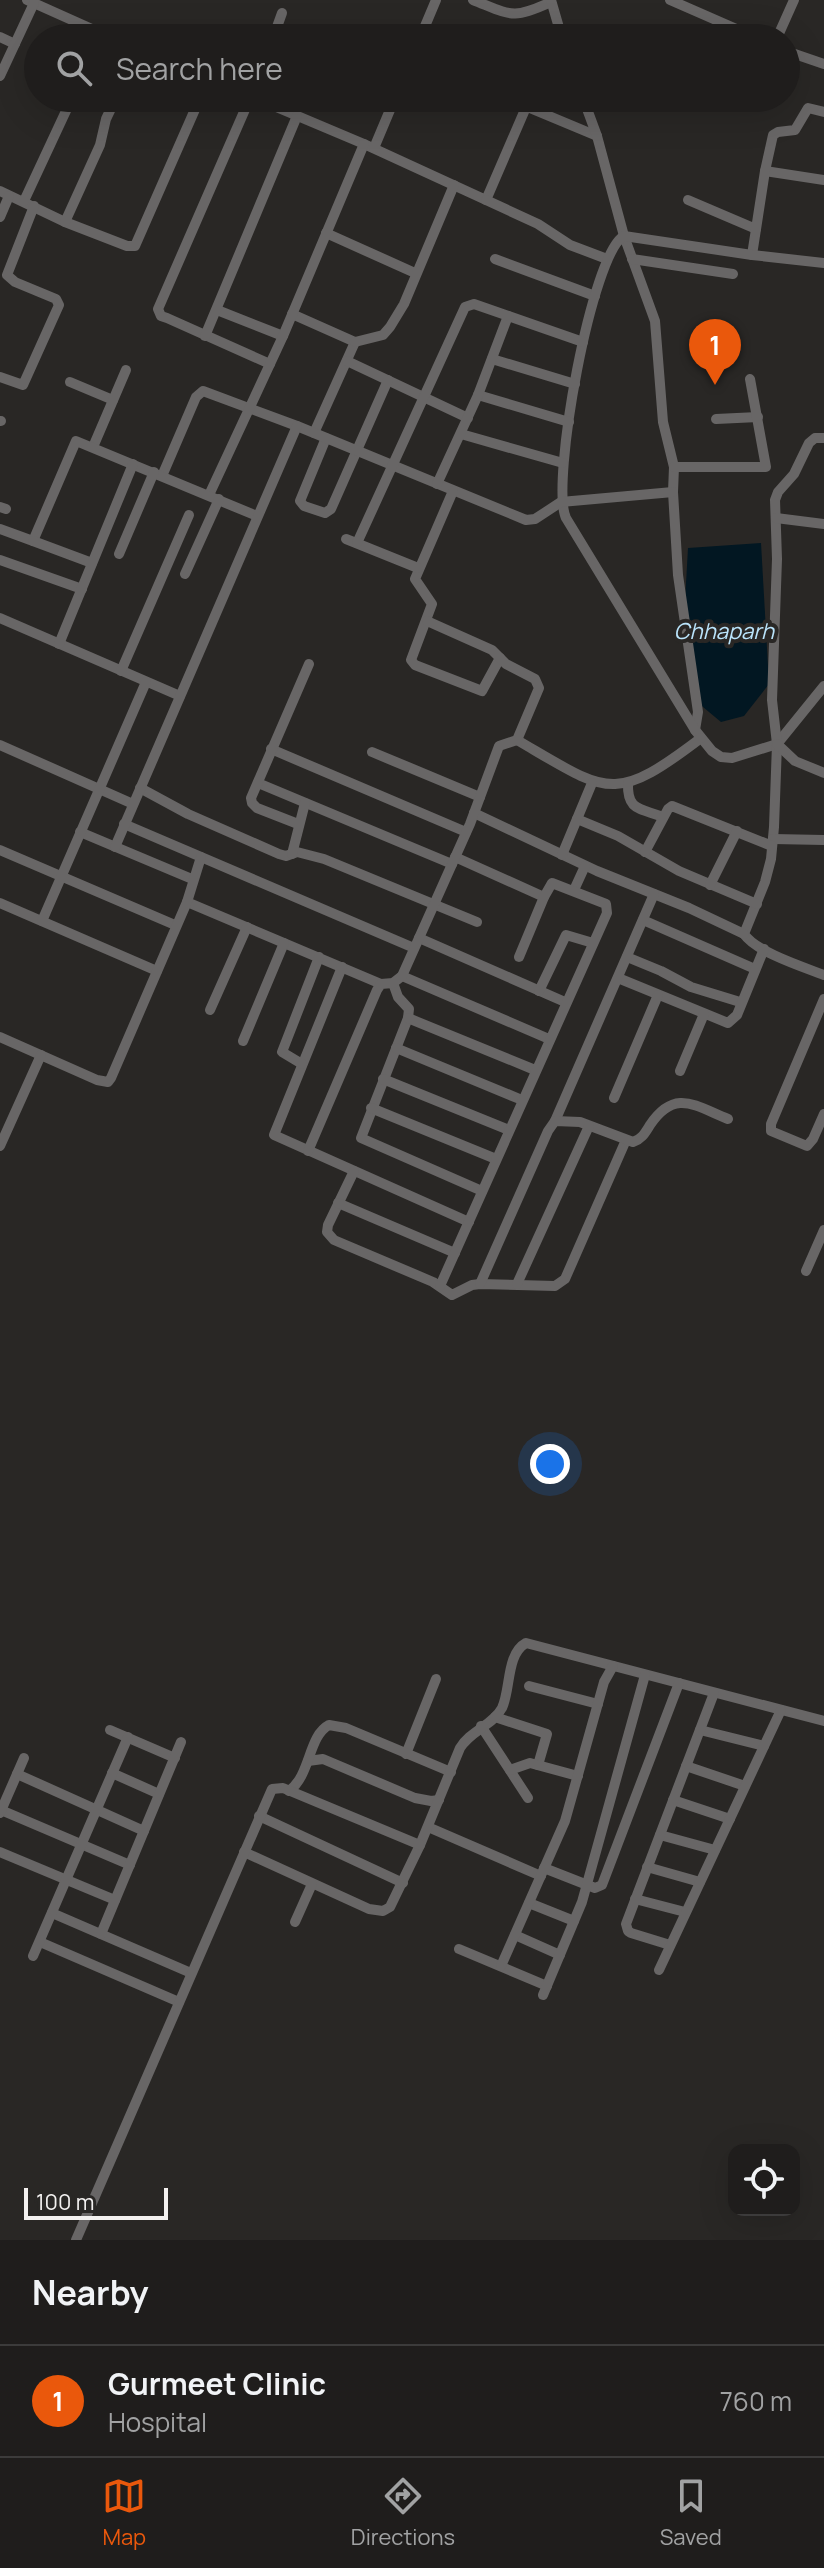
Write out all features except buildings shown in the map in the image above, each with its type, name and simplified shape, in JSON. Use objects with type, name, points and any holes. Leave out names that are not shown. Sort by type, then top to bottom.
[{"type":"street","points":[[426,24],[436,0]]},
{"type":"street","points":[[473,0],[519,16],[551,1],[556,24]]},
{"type":"street","points":[[670,0],[725,24]]},
{"type":"street","points":[[783,24],[794,0]]},
{"type":"street","points":[[0,76],[30,2],[77,24]]},
{"type":"street","points":[[278,24],[282,13]]},
{"type":"street","points":[[0,37],[15,44]]},
{"type":"street","points":[[800,56],[823,63]]},
{"type":"street","points":[[752,255],[773,135],[795,130],[808,108],[824,112]]},
{"type":"street","points":[[0,377],[23,385],[59,305],[56,299],[15,282],[7,275],[29,204],[66,112]]},
{"type":"street","points":[[65,222],[100,145],[109,112]]},
{"type":"street","points":[[0,217],[4,193],[65,222],[127,246],[135,246],[194,112]]},
{"type":"street","points":[[247,112],[158,309],[161,316],[270,364]]},
{"type":"street","points":[[287,112],[454,185],[538,224],[570,245],[607,259]]},
{"type":"street","points":[[185,574],[250,408],[326,233],[387,112]]},
{"type":"street","points":[[486,200],[524,112]]},
{"type":"street","points":[[548,112],[597,136]]},
{"type":"street","points":[[482,1191],[363,1140],[361,1136],[408,1018],[409,1009],[398,997],[398,980],[466,832],[499,746],[517,740],[592,783],[613,785],[628,783],[664,766],[698,734],[698,712],[678,575],[674,467],[663,422],[655,321],[624,236],[588,112]]},
{"type":"street","points":[[205,336],[297,116]]},
{"type":"street","points":[[765,171],[824,180]]},
{"type":"street","points":[[292,314],[355,342],[387,332],[404,304],[454,185]]},
{"type":"street","points":[[688,200],[756,229]]},
{"type":"street","points":[[326,233],[415,273]]},
{"type":"street","points":[[824,263],[624,236],[613,244],[583,342],[563,463],[561,502],[566,518],[698,734],[721,757],[732,758],[777,744],[824,686]]},
{"type":"street","points":[[495,259],[595,296]]},
{"type":"street","points":[[632,259],[733,274]]},
{"type":"street","points":[[357,543],[395,466],[465,307],[474,304],[583,342]]},
{"type":"street","points":[[217,310],[283,336]]},
{"type":"street","points":[[437,484],[478,395],[508,316]]},
{"type":"street","points":[[314,433],[355,342]]},
{"type":"street","points":[[492,359],[575,384]]},
{"type":"street","points":[[347,361],[468,418]]},
{"type":"street","points":[[93,447],[126,370]]},
{"type":"street","points":[[674,467],[766,467],[750,379]]},
{"type":"street","points":[[326,438],[300,501],[304,506],[321,512],[329,512],[388,380]]},
{"type":"street","points":[[70,382],[113,400]]},
{"type":"street","points":[[119,554],[199,392],[208,392],[297,426],[530,521],[561,502],[673,492]]},
{"type":"street","points":[[478,395],[569,422]]},
{"type":"street","points":[[716,419],[758,417]]},
{"type":"street","points":[[115,847],[297,426]]},
{"type":"street","points":[[461,434],[563,463]]},
{"type":"street","points":[[744,934],[765,882],[772,842],[777,744],[772,690],[777,559],[775,500],[794,474],[809,443],[815,438],[824,438]]},
{"type":"street","points":[[33,541],[73,443],[79,441],[257,516]]},
{"type":"street","points":[[59,644],[133,464]]},
{"type":"street","points":[[453,491],[415,579],[418,588],[432,604],[411,660],[415,665],[482,691],[500,658]]},
{"type":"street","points":[[121,671],[189,515]]},
{"type":"street","points":[[776,518],[824,524]]},
{"type":"street","points":[[0,529],[92,563]]},
{"type":"street","points":[[346,539],[418,568]]},
{"type":"street","points":[[0,560],[82,589]]},
{"type":"street","points":[[0,618],[180,696]]},
{"type":"street","points":[[427,621],[492,650],[512,668],[539,682],[517,740]]},
{"type":"street","points":[[298,824],[252,803],[271,749],[309,664]]},
{"type":"street","points":[[42,921],[146,682]]},
{"type":"street","points":[[777,744],[795,761],[824,773]]},
{"type":"street","points":[[0,745],[133,804]]},
{"type":"street","points":[[271,749],[466,832]]},
{"type":"street","points":[[372,752],[480,797]]},
{"type":"street","points":[[258,783],[544,897]]},
{"type":"street","points":[[562,855],[592,783]]},
{"type":"street","points":[[628,783],[627,799],[631,805],[663,817]]},
{"type":"street","points":[[140,788],[188,814],[279,854],[303,853],[324,859],[477,922]]},
{"type":"street","points":[[292,854],[305,803]]},
{"type":"street","points":[[645,852],[668,809],[677,806],[772,842],[824,840]]},
{"type":"street","points":[[474,813],[585,866],[744,934],[764,949],[824,975]]},
{"type":"street","points":[[577,819],[618,836],[710,885],[757,904]]},
{"type":"street","points":[[124,824],[565,1002]]},
{"type":"street","points":[[710,885],[737,831]]},
{"type":"street","points":[[80,832],[192,879]]},
{"type":"street","points":[[0,850],[175,925]]},
{"type":"street","points":[[0,1037],[108,1082],[187,902],[201,857]]},
{"type":"street","points":[[574,890],[585,866]]},
{"type":"street","points":[[440,1286],[593,943],[608,908],[606,904],[552,883],[519,957]]},
{"type":"street","points":[[480,1284],[654,894]]},
{"type":"street","points":[[187,902],[381,984],[398,980],[549,1039]]},
{"type":"street","points":[[0,903],[157,971]]},
{"type":"street","points":[[643,920],[755,969]]},
{"type":"street","points":[[210,1010],[247,927]]},
{"type":"street","points":[[539,991],[566,935],[593,943]]},
{"type":"street","points":[[243,1041],[284,943]]},
{"type":"street","points":[[618,978],[728,1023],[737,1015],[764,949]]},
{"type":"street","points":[[302,1064],[282,1052],[319,957]]},
{"type":"street","points":[[627,957],[691,987],[740,1002]]},
{"type":"street","points":[[342,967],[273,1133],[276,1137],[469,1222]]},
{"type":"street","points":[[308,1151],[381,984]]},
{"type":"street","points":[[614,1098],[658,995]]},
{"type":"street","points":[[824,999],[771,1124],[771,1131],[807,1146],[824,1114]]},
{"type":"street","points":[[680,1071],[704,1014]]},
{"type":"street","points":[[408,1018],[535,1070]]},
{"type":"street","points":[[396,1048],[522,1100]]},
{"type":"street","points":[[0,1146],[41,1055]]},
{"type":"street","points":[[383,1079],[509,1130]]},
{"type":"street","points":[[555,1121],[572,1120],[626,1140],[638,1140],[656,1116],[672,1103],[687,1103],[728,1119]]},
{"type":"street","points":[[371,1108],[496,1159]]},
{"type":"street","points":[[517,1284],[589,1126]]},
{"type":"street","points":[[354,1171],[328,1225],[330,1236],[440,1286],[452,1295],[480,1284],[555,1286],[565,1279],[626,1140]]},
{"type":"street","points":[[338,1203],[455,1253]]},
{"type":"street","points":[[806,1271],[824,1230]]},
{"type":"street","points":[[244,1852],[376,1911],[390,1907],[466,1738],[495,1717],[504,1704],[517,1651],[526,1643],[824,1721]]},
{"type":"street","points":[[501,1966],[565,1821],[606,1675],[613,1666]]},
{"type":"street","points":[[459,1949],[501,1966],[545,1990],[587,1885],[645,1675]]},
{"type":"street","points":[[406,1754],[436,1679]]},
{"type":"street","points":[[428,1827],[543,1872],[599,1887],[605,1881],[679,1683]]},
{"type":"street","points":[[529,1686],[598,1704]]},
{"type":"street","points":[[670,1945],[628,1931],[626,1924],[714,1693]]},
{"type":"street","points":[[659,1970],[781,1710]]},
{"type":"street","points":[[495,1717],[547,1734],[538,1765]]},
{"type":"street","points":[[289,1791],[300,1781],[319,1733],[329,1725],[346,1728],[451,1772]]},
{"type":"street","points":[[481,1726],[528,1798]]},
{"type":"street","points":[[110,1730],[175,1758]]},
{"type":"street","points":[[700,1730],[764,1746]]},
{"type":"street","points":[[33,1956],[128,1737]]},
{"type":"street","points":[[101,1934],[181,1742]]},
{"type":"street","points":[[24,1758],[1,1811],[130,1865]]},
{"type":"street","points":[[308,1761],[323,1759],[415,1798],[439,1800]]},
{"type":"street","points":[[510,1770],[530,1763],[578,1776]]},
{"type":"street","points":[[686,1766],[745,1786]]},
{"type":"street","points":[[112,1773],[159,1794]]},
{"type":"street","points":[[17,1774],[144,1831]]},
{"type":"street","points":[[76,2240],[272,1789],[277,1787],[289,1791],[420,1845]]},
{"type":"street","points":[[673,1800],[730,1819]]},
{"type":"street","points":[[259,1816],[403,1883]]},
{"type":"street","points":[[660,1835],[715,1850]]},
{"type":"street","points":[[0,1852],[115,1900]]},
{"type":"street","points":[[647,1867],[700,1882]]},
{"type":"street","points":[[295,1922],[312,1884]]},
{"type":"street","points":[[635,1899],[685,1912]]},
{"type":"street","points":[[529,1903],[574,1921]]},
{"type":"street","points":[[52,1913],[191,1973]]},
{"type":"street","points":[[515,1935],[560,1955]]},
{"type":"street","points":[[40,1942],[179,2002]]},
{"type":"water","name":"Chhaparh","points":[[761,543],[769,684],[744,716],[721,722],[697,702],[683,637],[688,548]]},
{"type":"place","name":"Gurmeet Clinic","points":[[715,385]]}]
